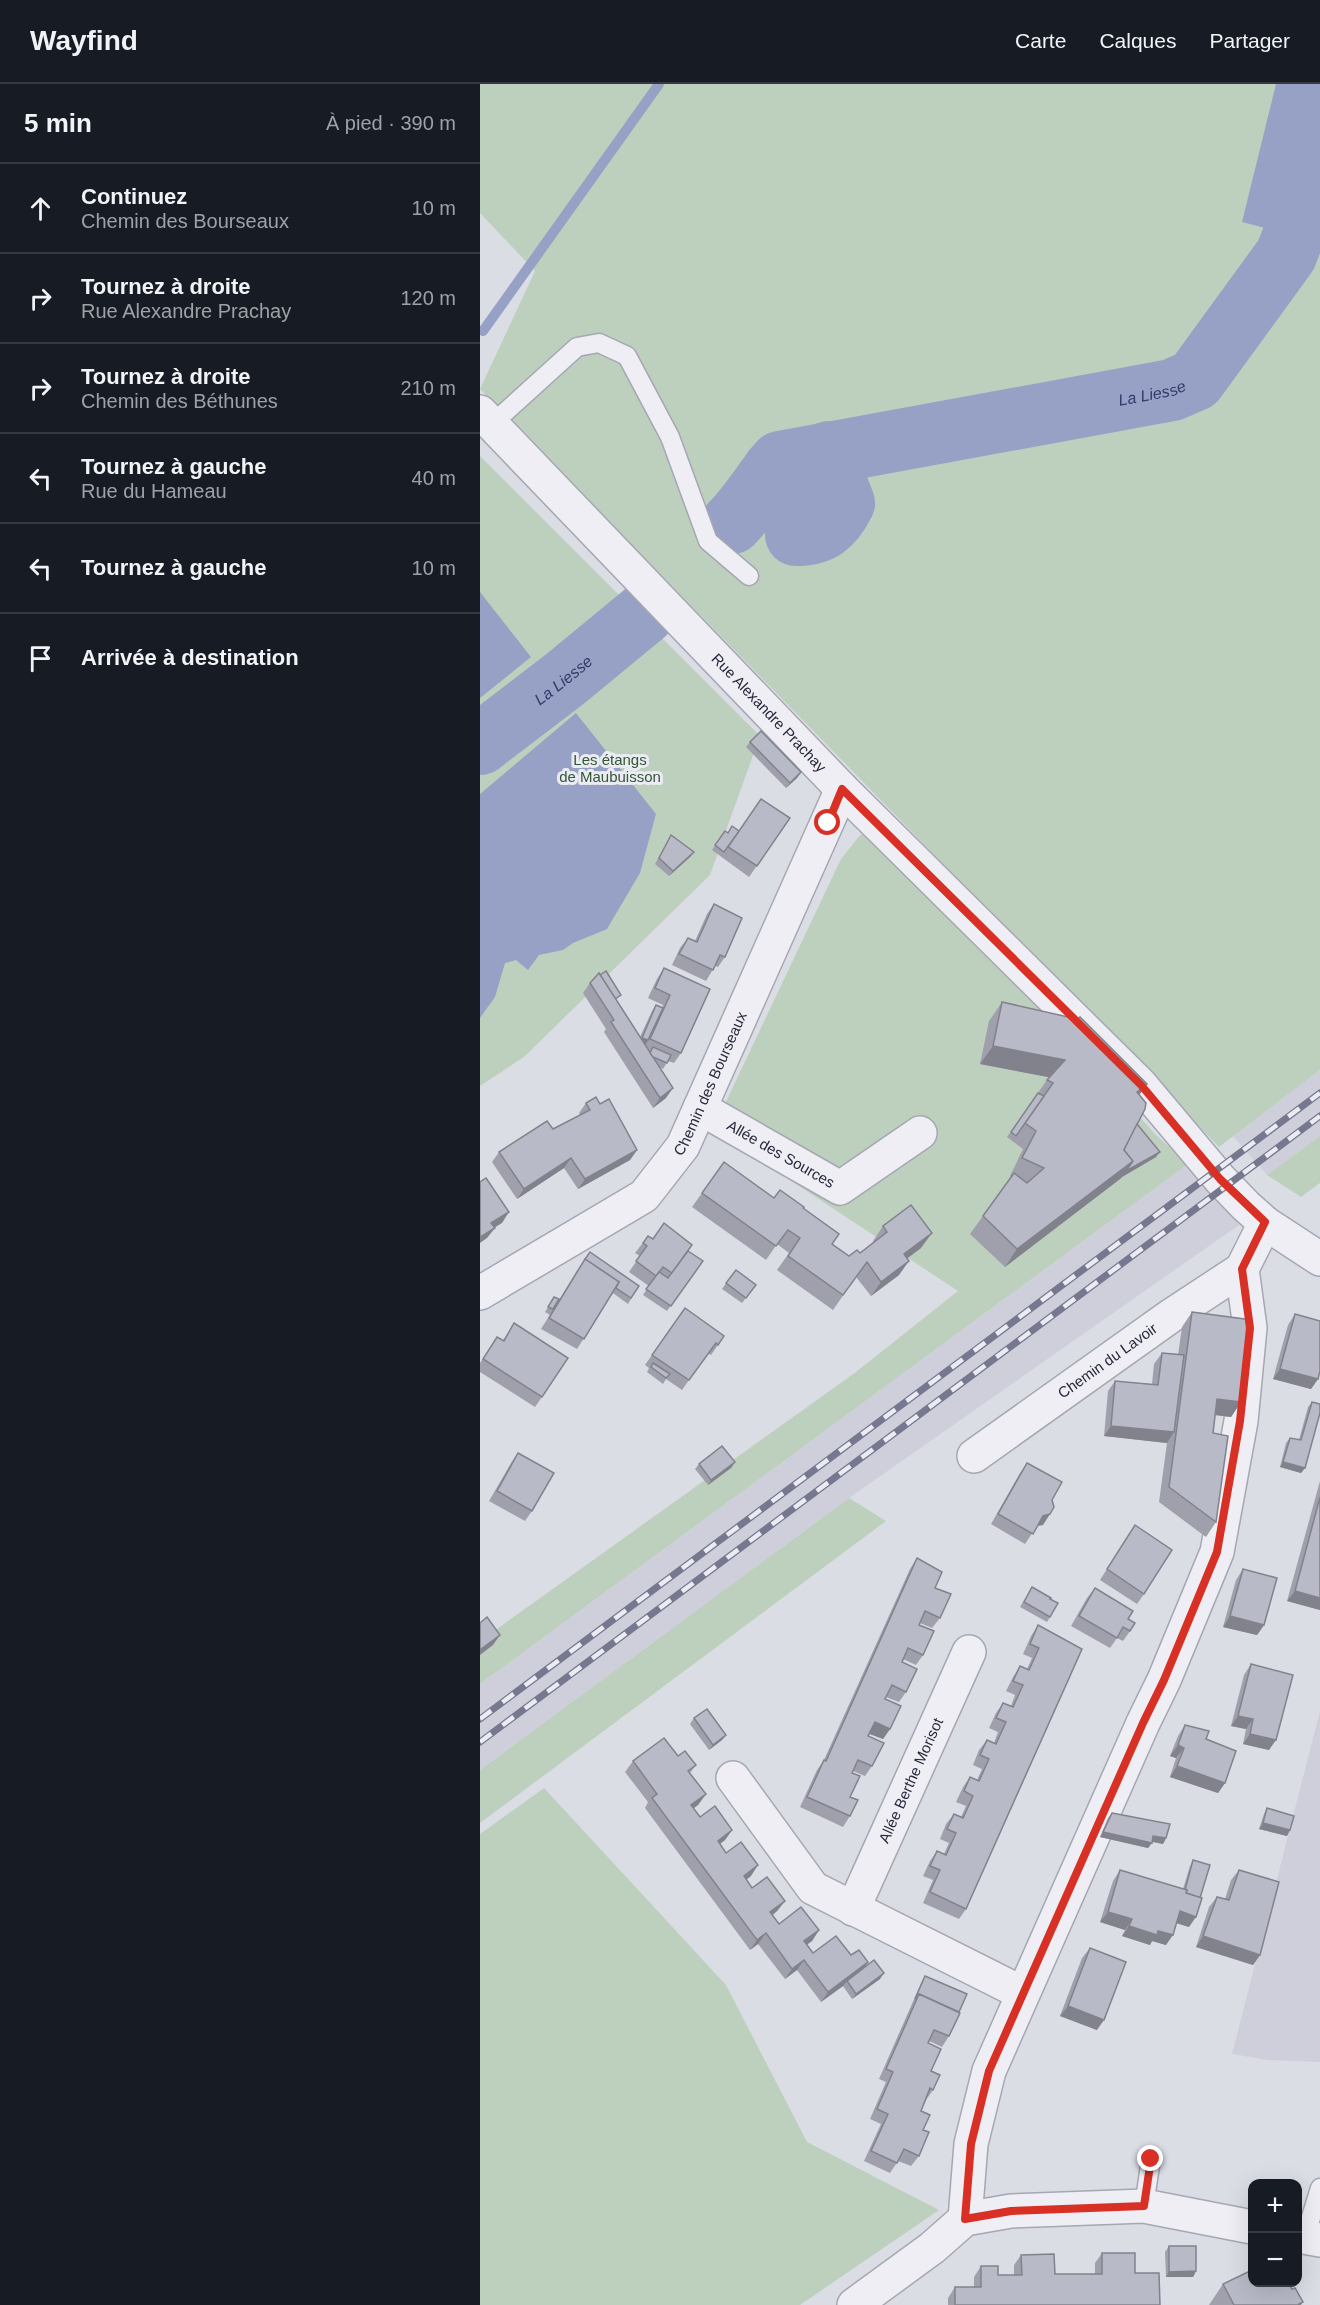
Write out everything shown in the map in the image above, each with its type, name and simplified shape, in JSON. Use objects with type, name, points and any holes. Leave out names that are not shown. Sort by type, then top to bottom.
[{"type":"street","name":"Rue Alexandre Prachay","points":[[486,418],[842,789],[1141,1085],[1220,1179],[1265,1222],[1320,1259]]},
{"type":"street","name":"Chemin des Bourseaux","points":[[480,1293],[644,1196],[683,1146],[842,789]]},
{"type":"street","name":"Allée des Sources","points":[[700,1108],[840,1188],[920,1133]]},
{"type":"street","points":[[965,2219],[971,2144],[989,2071],[1164,1680],[1217,1552],[1240,1421],[1250,1328],[1242,1269],[1265,1222]]},
{"type":"street","name":"Chemin du Lavoir","points":[[974,1456],[1172,1315],[1242,1269]]},
{"type":"street","name":"Allée Berthe Morisot","points":[[853,1909],[969,1652]]},
{"type":"street","points":[[733,1778],[813,1888],[1022,1993]]},
{"type":"street","points":[[854,2305],[932,2248],[965,2219],[1011,2211],[1144,2206],[1248,2226]]},
{"type":"lane","points":[[486,418],[577,347],[599,343],[627,356],[670,437],[708,541],[749,576]]},
{"type":"lane","points":[[1144,2206],[1151,2159]]},
{"type":"lane","points":[[1307,2238],[1320,2188]]},
{"type":"shaded area","points":[[1320,1070],[1320,1136],[1267,1175],[1233,1136]]},
{"type":"shaded area","points":[[1188,1164],[1239,1225],[849,1498],[480,1770],[480,1684]]},
{"type":"shaded area","points":[[1320,1711],[1320,2062],[1268,2060],[1232,2054]]},
{"type":"green space","points":[[480,84],[1320,84],[1320,1070],[1219,1147],[480,389],[535,271],[480,213]]},
{"type":"green space","name":"Les étangs de Maubuisson","points":[[480,456],[760,736],[710,875],[524,1057],[480,1086]]},
{"type":"green space","points":[[861,834],[888,846],[1030,995],[1156,1135],[1188,1164],[480,1684],[480,1641],[856,1372],[958,1291],[713,1129],[841,859]]},
{"type":"green space","points":[[1320,1136],[1320,1183],[1301,1197],[1267,1175]]},
{"type":"green space","points":[[849,1498],[886,1521],[480,1823],[480,1770]]},
{"type":"green space","points":[[544,1788],[726,1985],[807,2142],[939,2210],[800,2305],[480,2305],[480,1834]]},
{"type":"water","points":[[1276,84],[1320,84],[1320,242],[1242,222]]},
{"type":"water","points":[[480,592],[531,657],[480,698]]},
{"type":"water","points":[[576,713],[656,814],[640,873],[607,929],[573,943],[563,950],[539,955],[528,970],[516,960],[505,963],[495,997],[480,1018],[480,794]]},
{"type":"building","points":[[761,731],[801,772],[790,783],[750,742]]},
{"type":"building","points":[[761,799],[790,818],[757,866],[728,847]]},
{"type":"building","points":[[732,826],[739,831],[724,852],[715,845],[725,831],[728,833]]},
{"type":"building","points":[[671,835],[694,852],[673,871],[659,858]]},
{"type":"building","points":[[714,904],[742,918],[725,957],[720,955],[713,970],[679,954],[688,938],[697,942]]},
{"type":"building","points":[[664,968],[710,989],[681,1053],[650,1039],[670,995],[655,988]]},
{"type":"building","points":[[606,971],[621,995],[615,999],[600,975]]},
{"type":"building","points":[[599,973],[673,1088],[660,1098],[611,1022],[614,1020],[590,983]]},
{"type":"building","points":[[1002,1002],[1077,1019],[1080,1017],[1147,1084],[1137,1092],[1146,1103],[1145,1109],[1124,1150],[1133,1161],[1017,1249],[983,1216],[1014,1173],[1027,1183],[1044,1168],[1022,1158],[1036,1131],[1025,1123],[1053,1083],[1047,1080],[1065,1060],[993,1046]]},
{"type":"building","points":[[656,1005],[663,1008],[648,1040],[642,1038]]},
{"type":"building","points":[[653,1047],[671,1055],[667,1063],[653,1057],[650,1053]]},
{"type":"building","points":[[1038,1093],[1044,1096],[1016,1136],[1011,1132]]},
{"type":"building","points":[[596,1097],[600,1104],[609,1099],[637,1150],[585,1179],[571,1158],[524,1189],[499,1152],[547,1121],[553,1129],[590,1110],[586,1103]]},
{"type":"building","points":[[1137,1124],[1160,1152],[1126,1171],[1133,1161],[1124,1150]]},
{"type":"building","points":[[724,1162],[774,1198],[780,1190],[804,1207],[839,1234],[832,1244],[849,1256],[857,1250],[860,1253],[887,1232],[883,1226],[911,1205],[932,1233],[904,1254],[909,1261],[881,1282],[867,1262],[843,1295],[788,1256],[800,1238],[788,1230],[776,1246],[702,1193]]},
{"type":"building","points":[[486,1178],[509,1212],[491,1223],[495,1228],[480,1237],[480,1182]]},
{"type":"building","points":[[664,1223],[692,1245],[672,1273],[663,1267],[656,1276],[636,1261],[647,1246],[643,1243],[648,1236],[653,1239]]},
{"type":"building","points":[[688,1251],[703,1261],[671,1306],[646,1289],[659,1272],[668,1278]]},
{"type":"building","points":[[590,1252],[639,1286],[631,1298],[616,1288],[619,1282],[585,1259]]},
{"type":"building","points":[[585,1259],[619,1282],[584,1339],[549,1318]]},
{"type":"building","points":[[736,1270],[756,1285],[746,1298],[726,1283]]},
{"type":"building","points":[[554,1297],[559,1299],[553,1309],[548,1307]]},
{"type":"building","points":[[685,1308],[724,1336],[718,1345],[716,1343],[689,1380],[652,1355]]},
{"type":"building","points":[[1192,1312],[1252,1320],[1241,1402],[1217,1399],[1213,1433],[1228,1436],[1216,1522],[1169,1487]]},
{"type":"building","points":[[1295,1314],[1320,1321],[1318,1379],[1280,1369]]},
{"type":"building","points":[[514,1323],[568,1358],[542,1397],[483,1359],[497,1337],[504,1341]]},
{"type":"building","points":[[1162,1353],[1184,1355],[1174,1432],[1111,1426],[1115,1381],[1158,1385]]},
{"type":"building","points":[[653,1363],[670,1374],[666,1378],[651,1367]]},
{"type":"building","points":[[1312,1402],[1320,1404],[1320,1413],[1305,1468],[1283,1462],[1290,1438],[1301,1440]]},
{"type":"building","points":[[722,1446],[735,1462],[711,1480],[699,1464]]},
{"type":"building","points":[[518,1453],[554,1473],[532,1511],[497,1491]]},
{"type":"building","points":[[1027,1463],[1062,1482],[1052,1500],[1054,1507],[1050,1514],[1043,1516],[1033,1534],[998,1514]]},
{"type":"building","points":[[1320,1497],[1320,1598],[1295,1591]]},
{"type":"building","points":[[1135,1525],[1172,1550],[1144,1594],[1107,1569]]},
{"type":"building","points":[[917,1558],[942,1572],[935,1588],[951,1594],[940,1618],[925,1611],[919,1625],[934,1631],[923,1655],[908,1648],[902,1662],[917,1669],[906,1692],[892,1685],[885,1699],[901,1706],[890,1729],[875,1722],[868,1736],[884,1743],[872,1766],[858,1760],[852,1773],[860,1776],[850,1797],[858,1800],[850,1816],[807,1797],[824,1760],[826,1761]]},
{"type":"building","points":[[1243,1569],[1277,1578],[1264,1625],[1230,1616]]},
{"type":"building","points":[[1032,1587],[1058,1603],[1050,1617],[1024,1602]]},
{"type":"building","points":[[1095,1588],[1133,1611],[1128,1619],[1135,1623],[1130,1631],[1123,1627],[1117,1638],[1079,1616]]},
{"type":"building","points":[[487,1617],[500,1635],[480,1650],[480,1623]]},
{"type":"building","points":[[1038,1625],[1082,1649],[966,1909],[930,1892],[940,1870],[930,1866],[937,1851],[946,1855],[956,1833],[947,1829],[954,1814],[963,1818],[973,1796],[964,1791],[970,1777],[979,1781],[989,1759],[980,1755],[987,1740],[996,1744],[1006,1722],[996,1718],[1003,1703],[1013,1707],[1023,1685],[1013,1681],[1020,1666],[1029,1670],[1039,1648],[1030,1644]]},
{"type":"building","points":[[1251,1664],[1293,1675],[1276,1740],[1250,1734],[1253,1719],[1238,1716]]},
{"type":"building","points":[[707,1709],[726,1735],[713,1745],[694,1718]]},
{"type":"building","points":[[1185,1725],[1209,1731],[1206,1739],[1236,1751],[1225,1783],[1177,1766],[1184,1748],[1178,1745]]},
{"type":"building","points":[[664,1738],[678,1756],[685,1751],[696,1765],[688,1771],[706,1794],[691,1805],[700,1817],[715,1806],[732,1830],[718,1841],[726,1853],[741,1842],[758,1865],[744,1876],[752,1888],[767,1877],[785,1901],[770,1912],[779,1924],[801,1907],[819,1930],[804,1941],[813,1953],[836,1936],[851,1955],[859,1950],[868,1962],[828,1992],[804,1960],[792,1969],[766,1933],[757,1940],[652,1798],[657,1794],[633,1761]]},
{"type":"building","points":[[1267,1808],[1294,1816],[1290,1830],[1263,1823]]},
{"type":"building","points":[[1112,1813],[1170,1824],[1166,1838],[1153,1836],[1152,1843],[1103,1832]]},
{"type":"building","points":[[1193,1860],[1210,1865],[1200,1898],[1186,1893],[1187,1890],[1185,1890]]},
{"type":"building","points":[[1120,1870],[1187,1890],[1186,1893],[1202,1898],[1196,1917],[1180,1911],[1173,1935],[1158,1931],[1157,1935],[1129,1926],[1132,1919],[1108,1912]]},
{"type":"building","points":[[1239,1870],[1279,1882],[1260,1955],[1203,1936],[1217,1897],[1229,1900]]},
{"type":"building","points":[[1090,1948],[1126,1962],[1104,2020],[1068,2006]]},
{"type":"building","points":[[874,1960],[884,1973],[856,1994],[847,1981]]},
{"type":"building","points":[[925,1976],[967,1994],[959,2012],[919,1994],[915,1999]]},
{"type":"building","points":[[919,1994],[960,2013],[949,2036],[934,2030],[928,2043],[941,2049],[931,2071],[940,2075],[933,2090],[930,2088],[921,2111],[930,2115],[923,2130],[929,2132],[919,2156],[904,2149],[897,2163],[871,2151],[888,2114],[877,2109],[893,2072],[886,2069]]},
{"type":"building","points":[[1169,2246],[1196,2246],[1196,2271],[1169,2272]]},
{"type":"building","points":[[1102,2253],[1135,2253],[1135,2273],[1159,2273],[1160,2305],[955,2305],[955,2287],[981,2287],[981,2266],[998,2266],[998,2275],[1022,2275],[1021,2255],[1054,2254],[1055,2274],[1102,2274]]},
{"type":"building","points":[[1248,2272],[1248,2287],[1295,2288],[1303,2302],[1300,2305],[1234,2305],[1223,2284]]},
{"type":"waterway","points":[[483,331],[659,84]]},
{"type":"waterway","name":"La Liesse","points":[[732,523],[780,462],[1172,390],[1195,380],[1286,255],[1293,237],[1320,130]]},
{"type":"waterway","name":"La Liesse","points":[[773,470],[791,485],[796,507],[796,535],[819,531],[831,523],[844,503],[835,480],[829,452]]},
{"type":"waterway","name":"La Liesse","points":[[480,744],[565,679],[645,613]]},
{"type":"railway","points":[[480,1719],[1320,1093]]},
{"type":"railway","points":[[480,1742],[1320,1116]]},
{"type":"route","points":[[828,823],[842,789],[1141,1085],[1220,1179],[1265,1222],[1242,1269],[1250,1328],[1240,1421],[1217,1552],[1164,1680],[989,2071],[971,2144],[965,2219],[1011,2211],[1144,2206],[1151,2159]]}]
